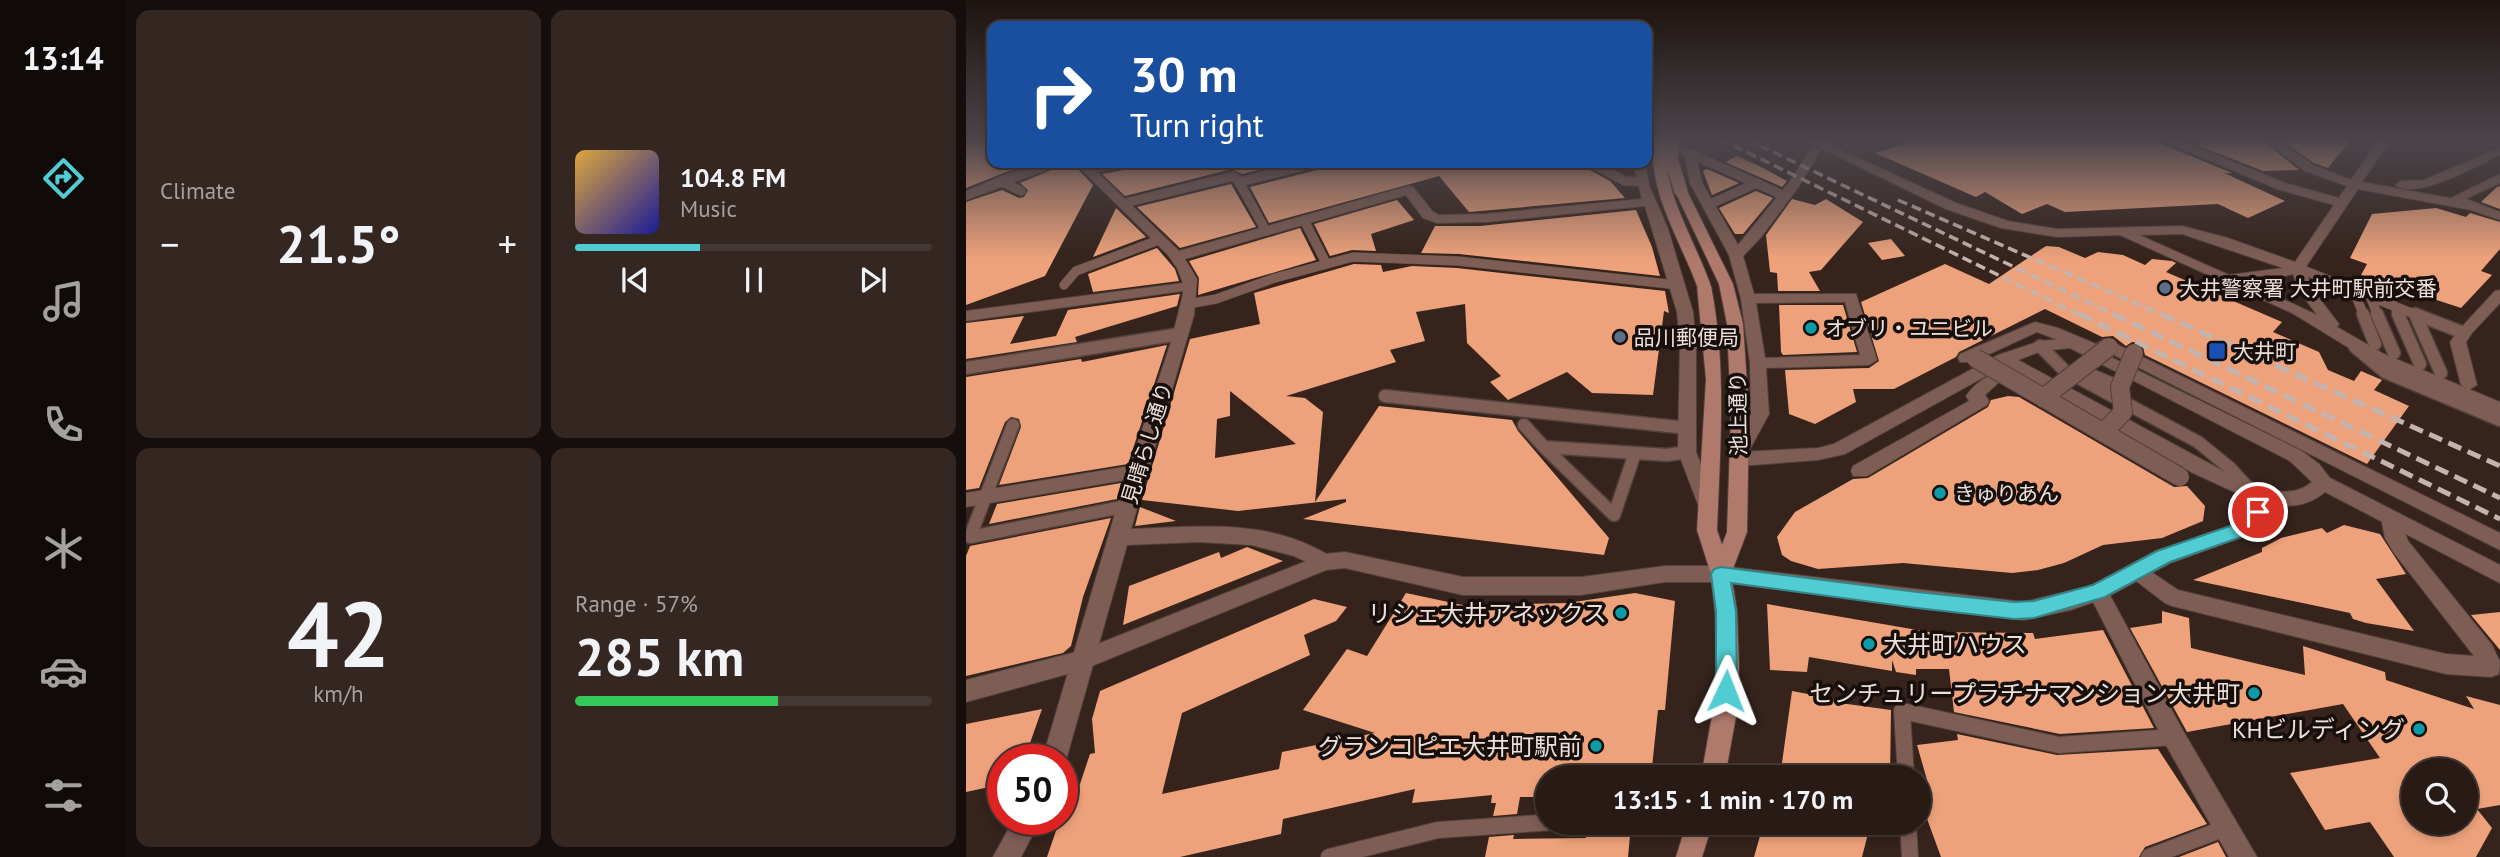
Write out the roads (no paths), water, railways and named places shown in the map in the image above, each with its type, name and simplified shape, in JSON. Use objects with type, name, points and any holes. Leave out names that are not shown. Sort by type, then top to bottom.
[{"type":"main road","name":"池上通り","points":[[1660,179],[1695,258],[1709,314],[1714,379],[1707,530],[1721,574],[1726,611],[1728,667],[1724,716],[1715,765]]},
{"type":"main road","name":"池上通り","points":[[1676,179],[1726,284],[1735,324],[1740,456],[1737,532],[1721,574]]},
{"type":"main road","points":[[1689,857],[1696,835]]},
{"type":"street","points":[[966,196],[1007,179]]},
{"type":"street","points":[[966,316],[1190,286],[1189,278],[1175,257],[1098,179]]},
{"type":"street","points":[[1642,179],[1648,202],[1661,229],[1685,312],[1688,344],[1687,453],[1708,507]]},
{"type":"street","points":[[1643,183],[1649,179]]},
{"type":"street","points":[[1688,179],[1696,183]]},
{"type":"street","points":[[1695,179],[1736,256],[1748,299],[1758,363],[1760,414],[1740,456],[1818,454],[1839,449],[2010,376],[2040,346],[2065,342],[2085,348],[2296,456],[2313,468],[2323,483],[2500,575]]},
{"type":"street","points":[[1736,256],[1798,179]]},
{"type":"street","points":[[1895,179],[1951,206],[2006,225],[2057,233],[2182,230],[2298,268]]},
{"type":"street","points":[[2264,179],[2341,203]]},
{"type":"street","points":[[2343,179],[2470,206]]},
{"type":"street","points":[[2212,273],[2255,278],[2298,268],[2358,179]]},
{"type":"street","points":[[2355,183],[2426,184],[2437,179]]},
{"type":"street","points":[[2455,199],[2498,179]]},
{"type":"street","points":[[2426,184],[2470,206],[2500,216]]},
{"type":"street","points":[[1175,257],[1409,190],[1428,215],[1437,219],[1486,218],[1648,202]]},
{"type":"street","points":[[2164,251],[2159,246],[2161,237],[2169,232],[2182,230]]},
{"type":"street","points":[[2123,232],[2297,310],[2388,362],[2500,409]]},
{"type":"street","points":[[2298,268],[2305,289],[2345,339]]},
{"type":"street","name":"見晴らし通り","points":[[1058,744],[1137,471],[1180,334],[1190,286]]},
{"type":"street","points":[[2469,385],[2458,342],[2500,294]]},
{"type":"street","points":[[1748,299],[1851,297],[1869,360],[1758,363]]},
{"type":"street","points":[[2327,319],[2394,353],[2500,397]]},
{"type":"street","points":[[2323,483],[2306,498],[2275,498],[2250,491],[1972,358],[2035,327],[2132,356],[2500,541]]},
{"type":"street","points":[[2043,398],[2105,348]]},
{"type":"street","points":[[2103,433],[2123,412],[2120,387],[2132,356]]},
{"type":"street","points":[[2081,369],[2120,387]]},
{"type":"street","points":[[1860,471],[1981,401],[1974,396],[1994,378],[2010,376],[2180,477]]},
{"type":"street","points":[[966,500],[1137,471]]},
{"type":"street","points":[[966,691],[1082,660],[1324,562],[1345,560],[1463,586],[1581,586],[1665,574],[1721,574],[2014,611],[2034,610],[2098,592],[2163,557],[2255,525],[2259,521],[2258,512],[2250,491]]},
{"type":"street","points":[[2138,571],[2172,597],[2446,664],[2491,667],[2484,652],[2395,538],[2391,518]]},
{"type":"street","points":[[1119,537],[1244,534],[1311,554],[1324,562]]},
{"type":"street","points":[[2098,592],[2174,737],[2244,857]]},
{"type":"street","points":[[1006,857],[1019,835]]},
{"type":"lane","points":[[1125,204],[1222,179]]},
{"type":"lane","points":[[1236,179],[1266,230]]},
{"type":"lane","points":[[1239,182],[1251,179]]},
{"type":"lane","points":[[1621,179],[1643,183]]},
{"type":"lane","points":[[1748,179],[1785,196]]},
{"type":"lane","points":[[1000,181],[1021,191]]},
{"type":"lane","points":[[1708,205],[1757,183]]},
{"type":"lane","points":[[1304,220],[1326,263]]},
{"type":"lane","points":[[1064,285],[1076,271],[1159,240]]},
{"type":"lane","points":[[1188,304],[1216,299],[1326,263],[1353,257],[1458,261],[1678,285]]},
{"type":"lane","points":[[2298,268],[2464,333]]},
{"type":"lane","points":[[2353,289],[2375,344]]},
{"type":"lane","points":[[2371,296],[2394,353]]},
{"type":"lane","points":[[2394,305],[2420,364]]},
{"type":"lane","points":[[2415,313],[2441,373]]},
{"type":"lane","points":[[966,368],[1180,334]]},
{"type":"lane","points":[[2345,339],[2367,360],[2385,372],[2500,420]]},
{"type":"lane","points":[[2040,346],[2064,370],[2198,442],[2231,469],[2250,491]]},
{"type":"lane","points":[[1385,396],[1687,428]]},
{"type":"lane","points":[[1013,425],[970,537],[1127,506]]},
{"type":"lane","points":[[1524,425],[1614,515],[1635,453]]},
{"type":"lane","points":[[1544,447],[1667,455],[1687,453]]},
{"type":"lane","points":[[1905,765],[1902,711],[2059,745],[2174,737]]},
{"type":"lane","points":[[1329,857],[1438,830],[1535,823]]},
{"type":"lane","points":[[2148,857],[2228,827]]},
{"type":"lane","points":[[1909,835],[1910,857]]},
{"type":"railway","points":[[1802,179],[2082,316]]},
{"type":"railway","points":[[1830,179],[2117,316]]},
{"type":"railway","points":[[1898,200],[2165,316]]},
{"type":"railway","points":[[2079,314],[2500,519]]},
{"type":"railway","points":[[2113,314],[2500,498]]},
{"type":"railway","points":[[2161,314],[2500,466]]},
{"type":"place","name":"大井警察署 大井町駅前交番","points":[[2165,288]]},
{"type":"place","name":"オブリ・ユニビル","points":[[1811,328]]},
{"type":"place","name":"品川郵便局","points":[[1620,337]]},
{"type":"place","name":"大井町","points":[[2217,351]]},
{"type":"place","name":"きゅりあん","points":[[1940,493]]},
{"type":"place","name":"リシェ大井アネックス","points":[[1621,613]]},
{"type":"place","name":"大井町ハウス","points":[[1869,644]]},
{"type":"place","name":"センチュリープラチナマンション大井町","points":[[2254,693]]},
{"type":"place","name":"KHビルディング","points":[[2419,729]]},
{"type":"place","name":"グランコピエ大井町駅前","points":[[1596,746]]}]
